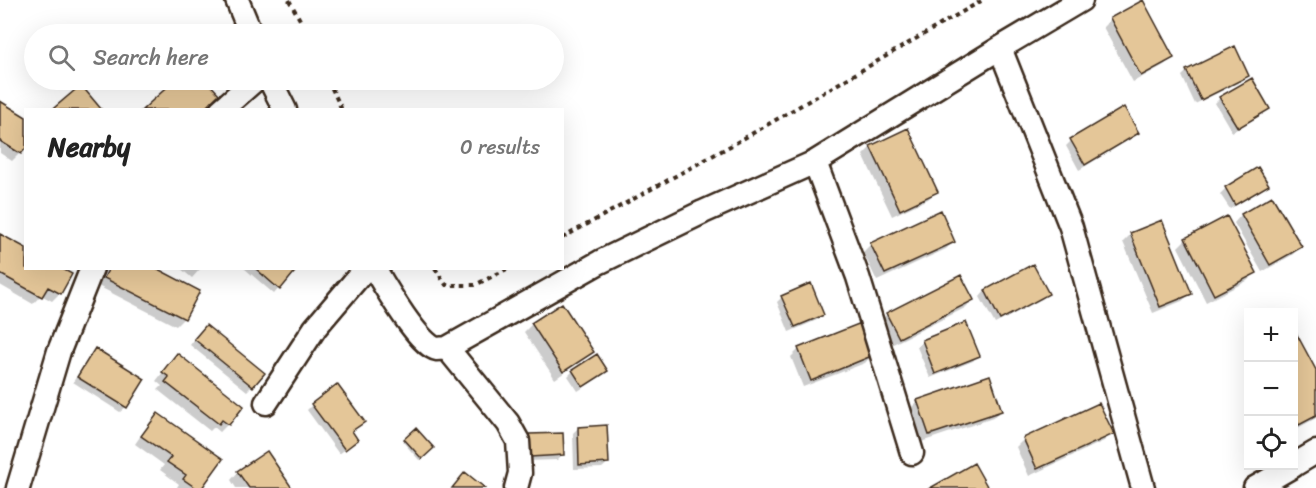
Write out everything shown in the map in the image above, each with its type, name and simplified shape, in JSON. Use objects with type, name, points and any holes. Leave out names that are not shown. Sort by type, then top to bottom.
[{"type":"street","points":[[237,0],[247,24]]},
{"type":"street","points":[[375,270],[406,319],[426,344],[437,349],[447,348],[600,262],[815,162],[1081,0]]},
{"type":"street","points":[[1000,48],[1071,227],[1143,488]]},
{"type":"street","points":[[223,108],[244,90]]},
{"type":"street","points":[[275,90],[284,108]]},
{"type":"street","points":[[815,162],[858,277],[912,453]]},
{"type":"street","points":[[18,488],[59,351],[91,270]]},
{"type":"street","points":[[266,403],[315,328],[364,270]]},
{"type":"street","points":[[447,348],[508,423],[518,441],[520,473],[516,488]]},
{"type":"street","points":[[1298,462],[1316,452]]},
{"type":"street","points":[[1255,488],[1285,470]]},
{"type":"path","points":[[289,0],[302,24]]},
{"type":"path","points":[[564,237],[734,144],[983,0]]},
{"type":"path","points":[[333,90],[341,108]]},
{"type":"path","points":[[436,270],[446,285],[475,285],[505,270]]},
{"type":"building","points":[[1143,0],[1174,58],[1141,76],[1110,18]]},
{"type":"building","points":[[1235,46],[1249,76],[1201,100],[1186,70]]},
{"type":"building","points":[[1252,78],[1270,109],[1238,128],[1219,97]]},
{"type":"building","points":[[75,90],[85,90],[100,108],[54,108]]},
{"type":"building","points":[[164,90],[215,90],[219,94],[205,108],[144,108]]},
{"type":"building","points":[[0,101],[24,116],[24,150],[21,154],[0,141]]},
{"type":"building","points":[[1124,107],[1139,133],[1085,165],[1070,139]]},
{"type":"building","points":[[908,128],[938,192],[900,210],[870,146]]},
{"type":"building","points":[[1258,167],[1269,185],[1235,205],[1225,187]]},
{"type":"building","points":[[1272,196],[1302,247],[1270,265],[1241,214]]},
{"type":"building","points":[[941,210],[955,242],[885,274],[870,243]]},
{"type":"building","points":[[1227,216],[1257,273],[1214,295],[1185,238]]},
{"type":"building","points":[[1162,220],[1192,294],[1160,307],[1130,233]]},
{"type":"building","points":[[0,234],[24,247],[24,270],[65,270],[72,274],[61,294],[48,287],[42,297],[0,274]]},
{"type":"building","points":[[1033,264],[1049,294],[1000,320],[985,290]]},
{"type":"building","points":[[108,270],[160,270],[200,291],[185,319],[104,278]]},
{"type":"building","points":[[257,270],[296,270],[280,290]]},
{"type":"building","points":[[961,275],[974,300],[899,338],[886,313]]},
{"type":"building","points":[[811,283],[824,315],[795,327],[781,296]]},
{"type":"building","points":[[562,303],[594,352],[563,372],[531,323]]},
{"type":"building","points":[[966,322],[980,356],[935,374],[922,340]]},
{"type":"building","points":[[861,323],[874,355],[811,381],[798,348]]},
{"type":"building","points":[[206,325],[265,373],[253,387],[194,339]]},
{"type":"building","points":[[1298,336],[1316,370],[1316,416],[1299,425]]},
{"type":"building","points":[[95,348],[145,379],[127,408],[77,377]]},
{"type":"building","points":[[177,353],[244,406],[229,425],[222,420],[219,424],[165,382],[169,377],[162,372]]},
{"type":"building","points":[[597,354],[608,371],[583,387],[572,370]]},
{"type":"building","points":[[990,375],[1002,411],[929,435],[917,400]]},
{"type":"building","points":[[337,384],[365,422],[352,431],[358,440],[345,450],[311,404]]},
{"type":"building","points":[[1099,403],[1114,434],[1037,469],[1023,438]]},
{"type":"building","points":[[158,413],[223,459],[202,488],[196,488],[183,479],[186,475],[167,462],[171,457],[141,436]]},
{"type":"building","points":[[607,425],[609,463],[579,465],[578,427]]},
{"type":"building","points":[[416,428],[434,448],[422,459],[404,439]]},
{"type":"building","points":[[563,433],[564,455],[530,457],[529,434]]},
{"type":"building","points":[[267,451],[292,488],[249,488],[237,471]]},
{"type":"building","points":[[974,463],[988,488],[930,488]]},
{"type":"building","points":[[465,472],[485,488],[452,488]]}]
